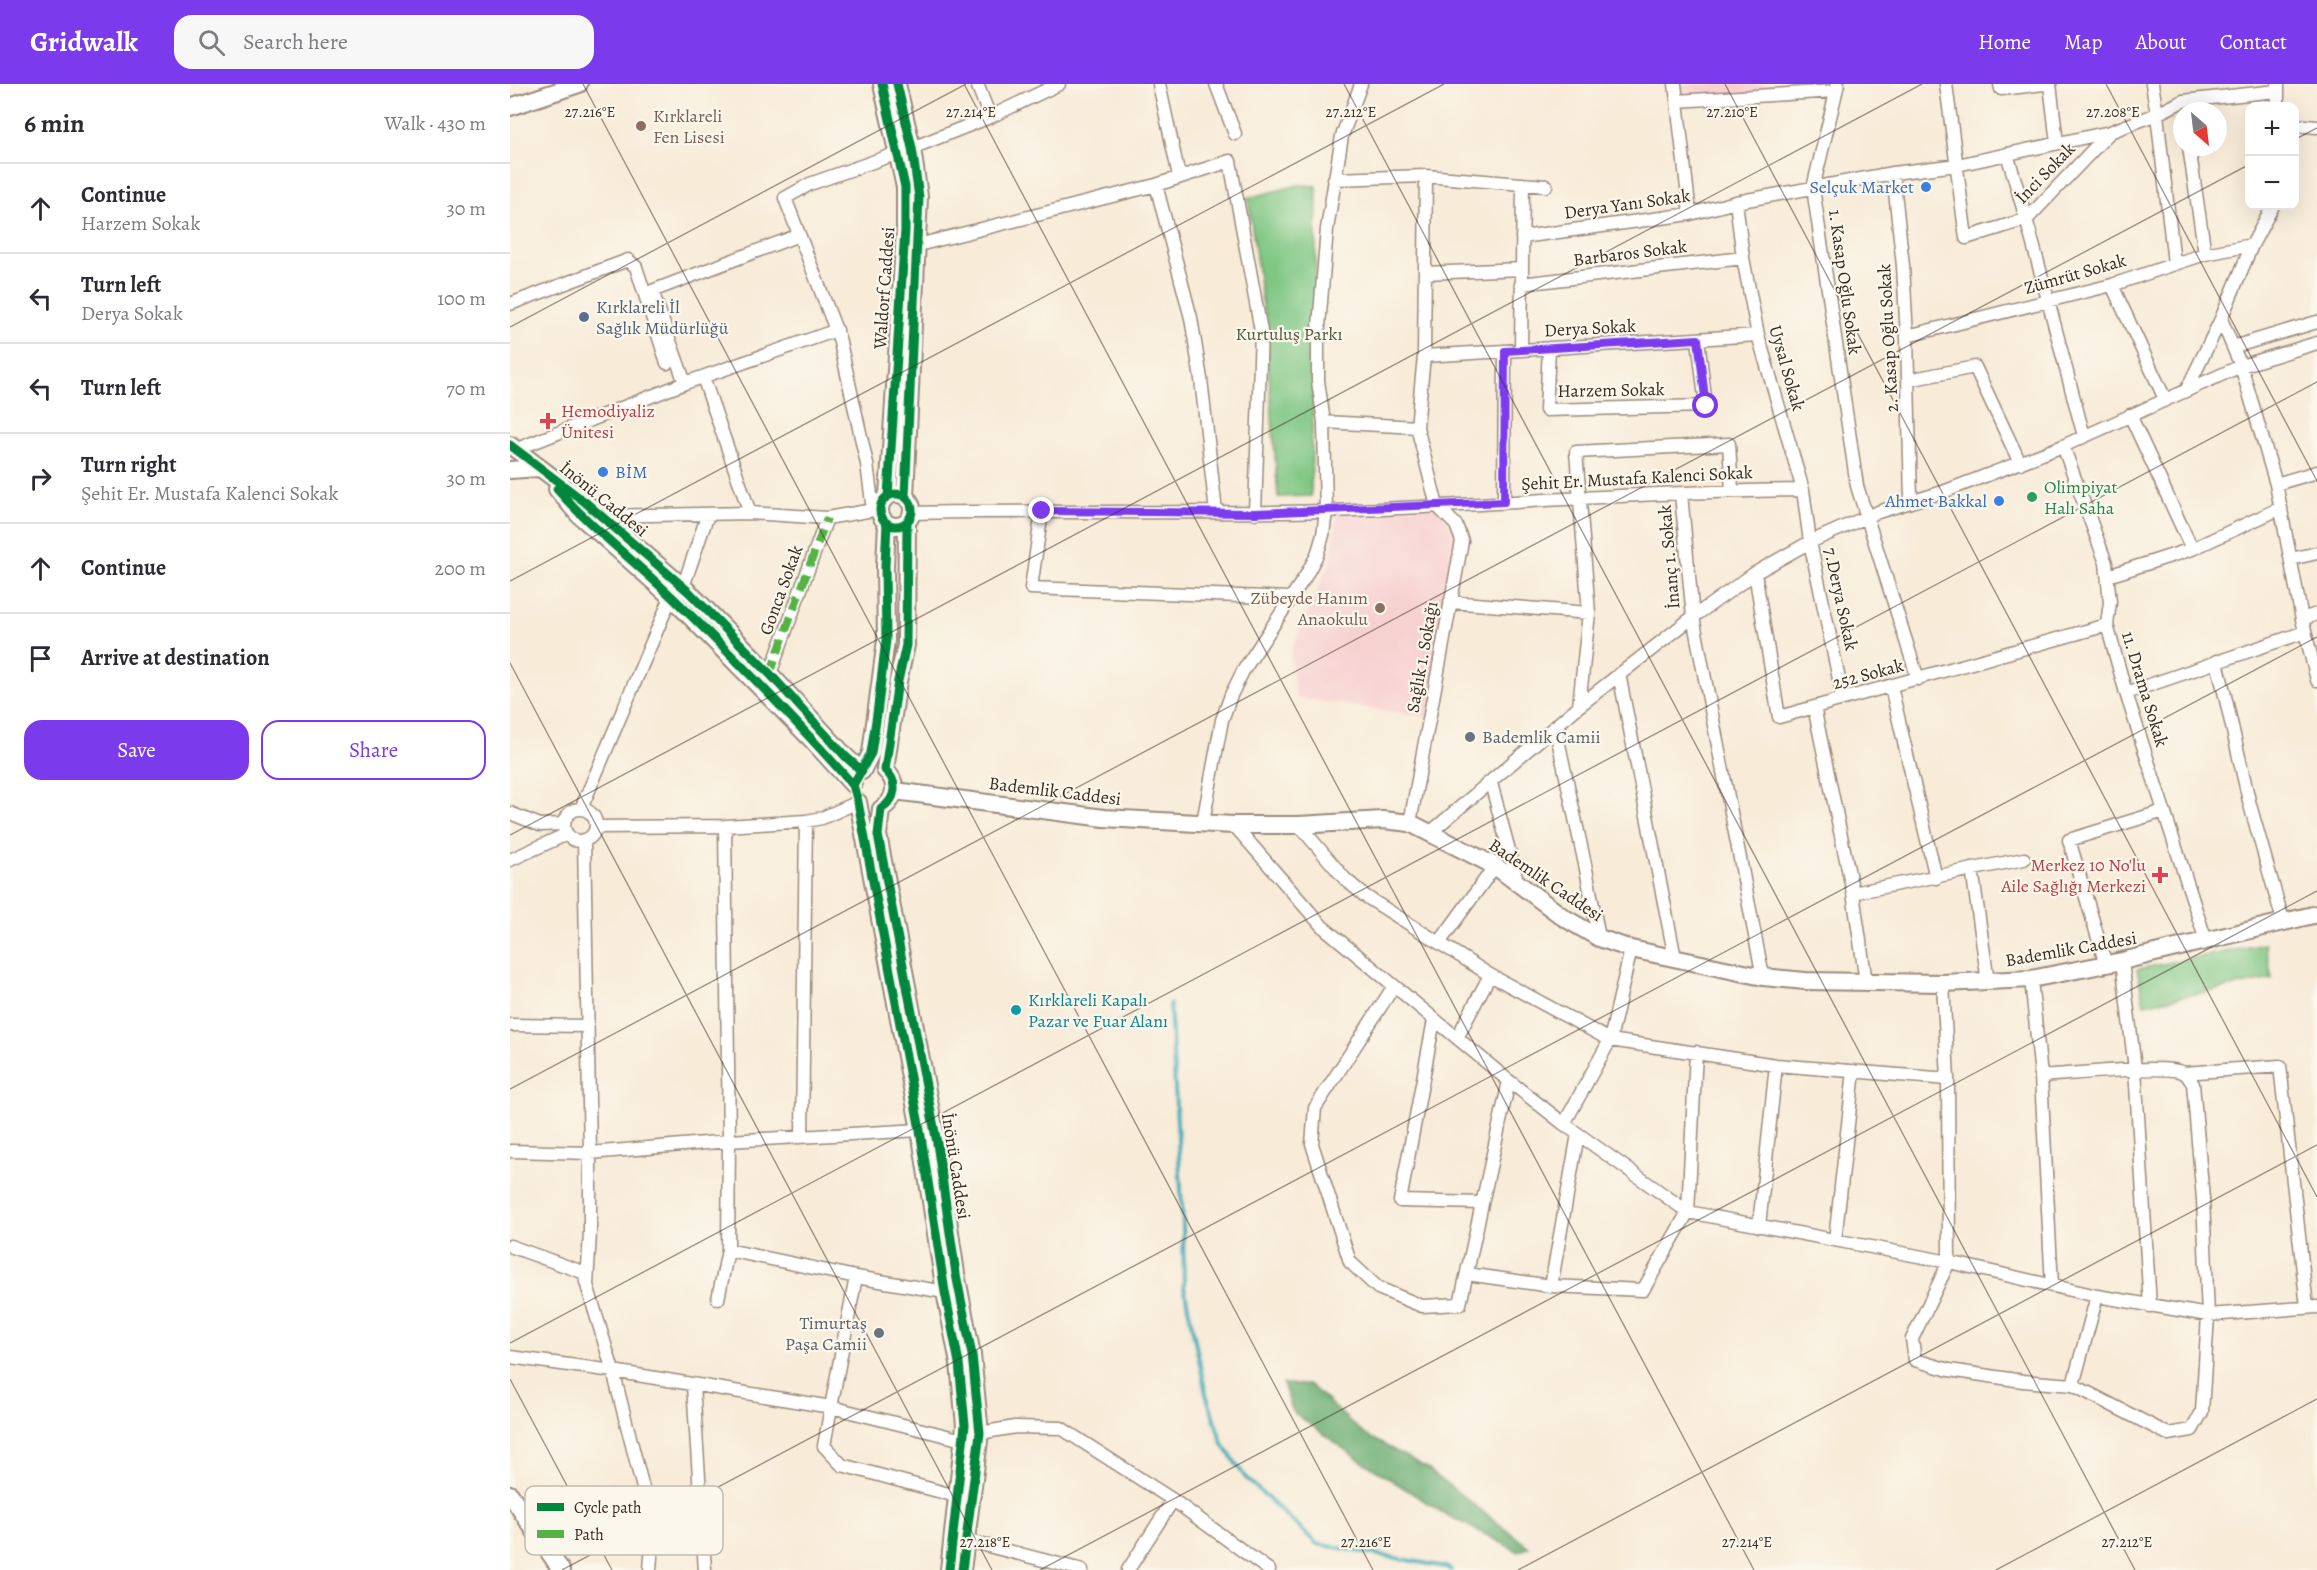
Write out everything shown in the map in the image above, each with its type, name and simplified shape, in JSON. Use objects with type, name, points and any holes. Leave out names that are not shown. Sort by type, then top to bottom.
[{"type":"main road","points":[[510,107],[579,84]]},
{"type":"main road","name":"Waldorf Caddesi","points":[[882,84],[919,197],[918,245],[887,507]]},
{"type":"main road","name":"Waldorf Caddesi","points":[[862,771],[871,753],[886,640],[887,507],[905,230],[905,151],[897,84]]},
{"type":"main road","points":[[514,447],[539,468]]},
{"type":"main road","points":[[510,470],[539,468]]},
{"type":"main road","name":"İnönü Caddesi","points":[[539,468],[602,516],[677,592],[853,785]]},
{"type":"main road","name":"İnönü Caddesi","points":[[539,468],[578,514],[677,592],[770,674],[846,757],[862,771]]},
{"type":"main road","points":[[888,772],[873,766],[862,771],[853,785],[858,802],[871,810],[881,809],[891,801],[895,791],[888,772],[898,681],[906,645],[911,503],[887,507],[897,526],[909,517]]},
{"type":"main road","name":"Bademlik Caddesi","points":[[895,791],[1104,818],[1234,825],[1299,825],[1383,820],[1410,823],[1495,866],[1563,917],[1599,938],[1631,948],[1763,977],[1943,983],[2031,980],[2284,924],[2317,914]]},
{"type":"main road","name":"İnönü Caddesi","points":[[858,802],[920,1130],[945,1292],[959,1363],[965,1425],[949,1570]]},
{"type":"main road","name":"İnönü Caddesi","points":[[881,809],[878,835],[937,1143],[972,1355],[980,1433],[962,1570]]},
{"type":"main road","points":[[510,1494],[525,1516]]},
{"type":"main road","points":[[551,1555],[561,1570]]},
{"type":"street","points":[[977,84],[990,117]]},
{"type":"street","points":[[602,516],[750,513],[827,518],[887,507],[867,464],[837,330],[785,198],[810,184],[905,151],[990,117],[1059,84]]},
{"type":"street","points":[[1159,84],[1179,176]]},
{"type":"street","points":[[1216,84],[1235,134]]},
{"type":"street","points":[[1203,822],[1220,730],[1231,695],[1242,671],[1317,555],[1323,535],[1326,511],[1324,422],[1318,381],[1317,338],[1334,179],[1342,136],[1361,84]]},
{"type":"street","points":[[1675,84],[1690,214]]},
{"type":"street","points":[[1946,84],[1957,165]]},
{"type":"street","points":[[2000,84],[2001,89],[2044,84]]},
{"type":"street","points":[[2050,84],[2057,143]]},
{"type":"street","points":[[2152,84],[2174,263]]},
{"type":"street","points":[[2204,102],[2277,87],[2278,102]]},
{"type":"street","points":[[1677,101],[1837,88]]},
{"type":"street","name":"1. Kasap Oğlu Sokak","points":[[1837,88],[1813,188],[1857,486],[1918,679]]},
{"type":"street","name":"Derya Yanı Sokak","points":[[1522,237],[1690,214],[1736,202],[1893,173],[1957,165],[2110,132],[2173,109]]},
{"type":"street","points":[[2299,125],[2317,127]]},
{"type":"street","name":"İnci Sokak","points":[[1957,165],[1966,238],[2027,219],[2110,132]]},
{"type":"street","points":[[2007,154],[2027,219],[2084,436]]},
{"type":"street","points":[[2190,156],[2205,254]]},
{"type":"street","points":[[918,245],[1156,185],[1230,160],[1261,331],[1255,513]]},
{"type":"street","name":"2. Kasap Oğlu Sokak","points":[[1893,173],[1903,266],[1907,336],[1911,501]]},
{"type":"street","points":[[1334,179],[1426,176],[1546,186]]},
{"type":"street","points":[[1426,176],[1424,356],[1417,427],[1437,506]]},
{"type":"street","points":[[1521,350],[1523,184]]},
{"type":"street","points":[[1156,185],[1195,339],[1216,512]]},
{"type":"street","name":"Uysal Sokak","points":[[1736,202],[1743,258],[1758,335],[1803,490],[1810,542]]},
{"type":"street","points":[[2187,389],[2221,319],[2252,245],[2271,210]]},
{"type":"street","points":[[685,383],[652,291],[799,235]]},
{"type":"street","name":"Zümrüt Sokak","points":[[1907,336],[2112,285],[2205,254],[2252,245]]},
{"type":"street","name":"Barbaros Sokak","points":[[1521,284],[1743,258]]},
{"type":"street","points":[[510,304],[628,260],[636,267],[667,363]]},
{"type":"street","points":[[1425,273],[1522,269]]},
{"type":"street","points":[[2112,285],[2165,399]]},
{"type":"street","points":[[2221,319],[2241,366],[2276,484],[2317,680]]},
{"type":"street","points":[[2233,347],[2317,322]]},
{"type":"street","points":[[514,447],[685,383],[837,330]]},
{"type":"street","name":"Derya Sokak","points":[[1424,356],[1758,335]]},
{"type":"street","name":"Harzem Sokak","points":[[1549,348],[1546,410],[1706,406],[1698,339]]},
{"type":"street","points":[[1431,832],[1579,706],[1693,617],[1755,573],[1810,542],[1867,517],[2063,446],[2241,366],[2317,343]]},
{"type":"street","points":[[1504,502],[1505,351]]},
{"type":"street","points":[[1908,380],[1975,367],[2020,463]]},
{"type":"street","points":[[703,377],[750,513]]},
{"type":"street","points":[[2130,415],[2192,549]]},
{"type":"street","points":[[1324,422],[1417,427]]},
{"type":"street","points":[[1579,706],[1589,613],[1576,452],[1729,444],[1732,490]]},
{"type":"street","name":"11. Drama Sokak","points":[[2063,446],[2106,563],[2110,602],[2107,625],[2126,693],[2206,941]]},
{"type":"street","points":[[2276,484],[2317,472]]},
{"type":"street","name":"Şehit Er. Mustafa Kalenci Sokak","points":[[909,517],[1042,511],[1255,513],[1326,511],[1732,490],[1803,490]]},
{"type":"street","name":"İnanç 1. Sokak","points":[[1681,494],[1693,617],[1763,977]]},
{"type":"street","name":"Sağlık 1. Sokağı","points":[[1410,823],[1462,541],[1456,525],[1437,506]]},
{"type":"street","points":[[2108,576],[2192,549],[2281,508]]},
{"type":"street","points":[[1042,511],[1031,588],[1289,598]]},
{"type":"street","points":[[581,809],[677,592],[708,514]]},
{"type":"street","name":"Gonca Sokak","points":[[770,674],[827,518]]},
{"type":"street","name":"7.Derya Sokak","points":[[1810,542],[1844,698]]},
{"type":"street","points":[[2291,559],[2317,553]]},
{"type":"street","name":"252 Sokak","points":[[1755,573],[1779,717],[2107,625]]},
{"type":"street","points":[[1450,602],[1589,613]]},
{"type":"street","points":[[2126,693],[2217,662],[2304,625],[2317,614]]},
{"type":"street","points":[[2217,662],[2250,805],[2284,924]]},
{"type":"street","points":[[1619,674],[1675,958]]},
{"type":"street","points":[[1891,687],[1936,878]]},
{"type":"street","points":[[1814,707],[1853,893],[1866,982]]},
{"type":"street","points":[[1555,726],[1599,938]]},
{"type":"street","points":[[1491,783],[1518,884]]},
{"type":"street","points":[[596,828],[725,826],[806,821],[822,818],[858,802]]},
{"type":"street","points":[[510,813],[540,825],[566,829],[576,840],[591,837],[596,828],[594,817],[581,809],[567,814],[566,829]]},
{"type":"street","points":[[2150,1306],[2135,1069],[2114,963],[2069,840],[2164,811]]},
{"type":"street","points":[[802,1136],[806,821]]},
{"type":"street","points":[[1234,825],[1322,926],[1434,1020],[1564,1124],[1688,1212],[1949,1262],[2097,1296],[2208,1315],[2312,1307],[2280,1066],[2184,1073],[2177,1070],[2135,1069],[2041,1076]]},
{"type":"street","points":[[1299,825],[1352,885],[1365,896],[1490,975],[1610,1041],[1776,1065],[1948,1079]]},
{"type":"street","points":[[718,1299],[728,1250],[725,826]]},
{"type":"street","points":[[510,860],[566,829]]},
{"type":"street","points":[[584,840],[590,1153],[587,1285]]},
{"type":"street","points":[[1853,893],[2024,859]]},
{"type":"street","points":[[1439,943],[1495,866]]},
{"type":"street","points":[[1972,869],[1988,982]]},
{"type":"street","points":[[1564,1124],[1610,1041],[1631,948]]},
{"type":"street","points":[[1457,1038],[1490,975]]},
{"type":"street","points":[[2031,980],[2041,1076],[2052,1286]]},
{"type":"street","points":[[1943,983],[1948,1079],[1949,1262],[1912,1339],[1915,1360],[1949,1370],[2023,1381],[2073,1385],[2168,1434],[2192,1430],[2202,1412],[2208,1315],[2195,1090],[2184,1073]]},
{"type":"street","points":[[1394,986],[1315,1108],[1312,1144],[1350,1262],[1378,1288],[1422,1305],[1460,1304],[1509,1081]]},
{"type":"street","points":[[1434,1020],[1400,1201],[1482,1203]]},
{"type":"street","points":[[510,1025],[587,1026]]},
{"type":"street","points":[[1467,1274],[1551,1286],[1643,1290],[1688,1212],[1696,1052]]},
{"type":"street","points":[[1759,1226],[1776,1065]]},
{"type":"street","points":[[1835,1240],[1854,1071]]},
{"type":"street","points":[[510,1150],[590,1153],[729,1141],[920,1130]]},
{"type":"street","points":[[1551,1286],[1578,1134]]},
{"type":"street","points":[[510,1246],[585,1273],[642,1486]]},
{"type":"street","points":[[728,1250],[856,1277],[945,1292]]},
{"type":"street","points":[[856,1277],[824,1446],[842,1465],[956,1496]]},
{"type":"street","points":[[2073,1385],[2097,1296]]},
{"type":"street","points":[[510,1357],[613,1371],[831,1407],[963,1440]]},
{"type":"street","points":[[693,1385],[700,1486]]},
{"type":"street","points":[[980,1433],[1014,1427],[1061,1428],[1173,1500],[1269,1570]]},
{"type":"street","points":[[1128,1570],[1173,1500]]},
{"type":"street","points":[[965,1540],[1082,1570]]},
{"type":"street","points":[[650,1570],[651,1555]]},
{"type":"street","points":[[704,1555],[705,1570]]},
{"type":"shaded area","points":[[1675,84],[1820,84],[1810,92],[1677,102]]},
{"type":"shaded area","name":"Zübeyde Hanım Anaokulu","points":[[1437,506],[1462,541],[1429,717],[1296,698],[1290,653],[1331,560],[1338,510]]},
{"type":"green space","name":"Kurtuluş Parkı","points":[[1298,185],[1317,186],[1311,496],[1278,497],[1265,323],[1248,198]]},
{"type":"green space","points":[[2265,944],[2272,979],[2144,1004],[2137,969]]},
{"type":"green space","points":[[1283,1384],[1310,1385],[1364,1434],[1425,1467],[1529,1547],[1519,1552],[1443,1513],[1355,1457],[1293,1412]]},
{"type":"waterway","points":[[1170,1004],[1183,1224],[1184,1287],[1206,1394],[1222,1443],[1245,1477],[1317,1544],[1446,1567],[1451,1570]]},
{"type":"marked path","points":[[770,674],[827,518]]},
{"type":"cycle path","points":[[882,84],[905,187],[905,230],[888,496]]},
{"type":"cycle path","points":[[897,84],[912,148],[919,197],[905,496]]},
{"type":"cycle path","points":[[510,445],[585,502],[689,592],[862,771]]},
{"type":"cycle path","points":[[557,489],[719,643],[853,785]]},
{"type":"cycle path","points":[[896,494],[907,499],[912,510],[907,521],[896,526],[885,521],[880,510],[885,499],[896,494]]},
{"type":"cycle path","points":[[907,522],[906,645],[898,681],[885,770],[892,780],[894,791],[890,801],[881,809],[878,835],[937,1143],[956,1274],[972,1355],[980,1433],[962,1570]]},
{"type":"cycle path","points":[[887,523],[886,640],[877,714],[871,753],[853,785],[920,1130],[945,1292],[959,1363],[965,1425],[949,1570]]},
{"type":"place","name":"Kırklareli Fen Lisesi","points":[[641,126]]},
{"type":"place","name":"Selçuk Market","points":[[1926,187]]},
{"type":"place","name":"Kırklareli İl Sağlık Müdürlüğü","points":[[584,317]]},
{"type":"place","name":"Hemodiyaliz Ünitesi","points":[[548,421]]},
{"type":"place","name":"BİM","points":[[603,472]]},
{"type":"place","name":"Olimpiyat Halı Saha","points":[[2032,497]]},
{"type":"place","name":"Ahmet Bakkal","points":[[1999,501]]},
{"type":"place","name":"Zübeyde Hanım Anaokulu","points":[[1380,608]]},
{"type":"place","name":"Bademlik Camii","points":[[1470,737]]},
{"type":"place","name":"Merkez 10 No'lu Aile Sağlığı Merkezi","points":[[2160,875]]},
{"type":"place","name":"Kırklareli Kapalı Pazar ve Fuar Alanı","points":[[1016,1010]]},
{"type":"place","name":"Timurtaş Paşa Camii","points":[[879,1333]]},
{"type":"route","points":[[1042,511],[1255,513],[1504,502],[1505,351],[1698,339],[1706,406]]}]
